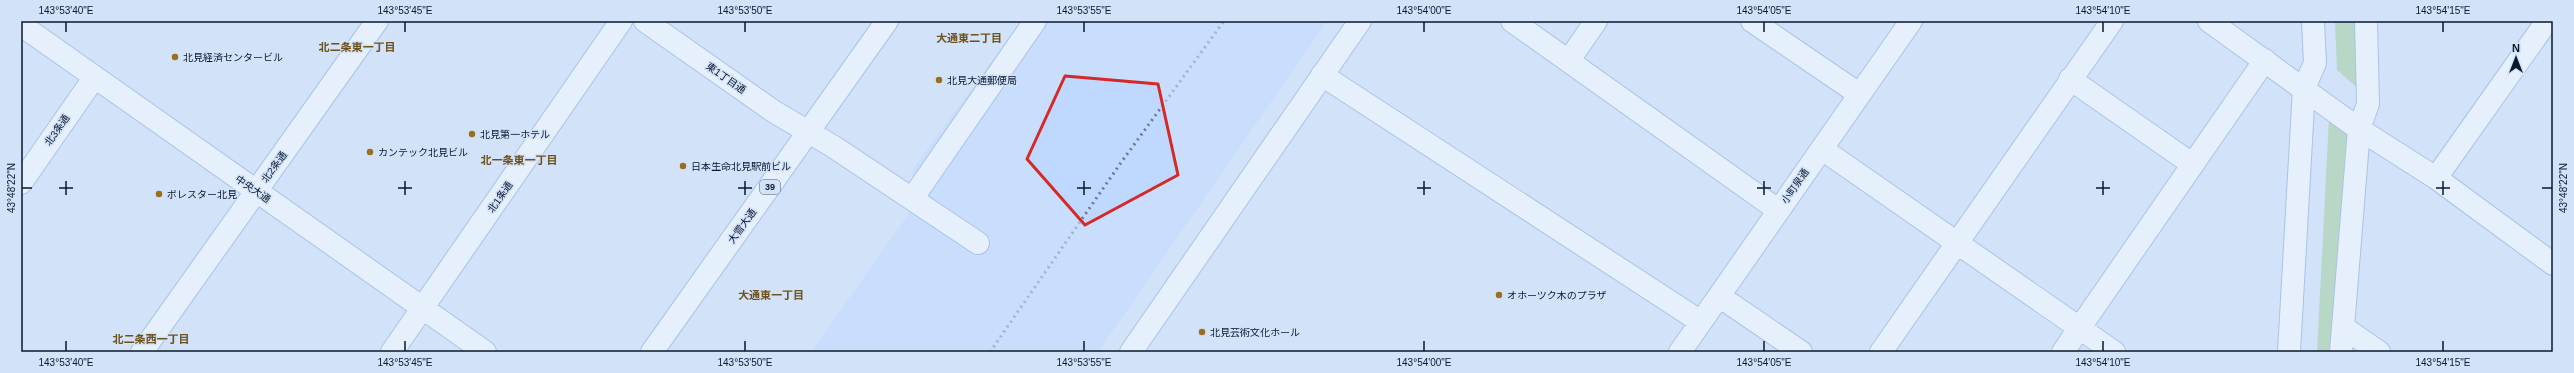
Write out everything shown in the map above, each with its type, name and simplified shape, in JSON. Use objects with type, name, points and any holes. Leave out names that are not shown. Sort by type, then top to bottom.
[{"type":"main road","name":"北2条通","points":[[142,352],[377,21]]},
{"type":"main road","name":"北1条通","points":[[392,352],[621,21]]},
{"type":"main road","name":"東1丁目通","points":[[645,21],[808,133],[834,147],[978,243]]},
{"type":"main road","name":"大雪大通","points":[[652,352],[887,21]]},
{"type":"main road","points":[[912,199],[1035,21]]},
{"type":"main road","points":[[1131,352],[1360,21]]},
{"type":"main road","points":[[1512,21],[1569,60],[1778,210]]},
{"type":"main road","points":[[1569,60],[1596,21]]},
{"type":"main road","points":[[1752,21],[1860,94]]},
{"type":"main road","name":"小町泉通","points":[[1681,352],[1778,210],[1911,21]]},
{"type":"main road","points":[[1882,352],[1959,243],[2070,79],[2112,21]]},
{"type":"main road","points":[[2209,21],[2359,129],[2436,178],[2553,264]]},
{"type":"main road","points":[[2289,352],[2304,88],[2315,63],[2314,21]]},
{"type":"main road","points":[[2342,352],[2359,129],[2368,104],[2366,21]]},
{"type":"main road","points":[[2436,178],[2547,21]]},
{"type":"main road","name":"中央大通","points":[[21,26],[422,310],[485,352]]},
{"type":"main road","points":[[2063,352],[2265,60]]},
{"type":"main road","points":[[1322,75],[1701,322]]},
{"type":"main road","name":"北3条通","points":[[21,183],[94,78]]},
{"type":"main road","points":[[2070,79],[2192,164]]},
{"type":"main road","points":[[1822,149],[2114,352]]},
{"type":"main road","points":[[1719,296],[1802,352]]},
{"type":"main road","points":[[2343,327],[2379,352]]},
{"type":"highlighted area","points":[[1065,76],[1158,84],[1178,175],[1085,225],[1027,159]]},
{"type":"shaded area","points":[[1021,21],[1327,21],[1098,352],[811,352],[908,215],[913,169]]},
{"type":"green space","points":[[2335,21],[2359,21],[2361,91],[2337,70]]},
{"type":"green space","points":[[2329,118],[2353,134],[2337,352],[2317,352]]},
{"type":"railway","points":[[990,352],[1120,164],[1224,21]]},
{"type":"place","name":"北見経済センタービル","points":[[175,57]]},
{"type":"place","name":"北見大通郵便局","points":[[939,80]]},
{"type":"place","name":"北見第一ホテル","points":[[472,134]]},
{"type":"place","name":"カンテック北見ビル","points":[[370,152]]},
{"type":"place","name":"日本生命北見駅前ビル","points":[[683,166]]},
{"type":"place","name":"ポレスター北見","points":[[159,194]]},
{"type":"place","name":"オホーツク木のプラザ","points":[[1499,295]]},
{"type":"place","name":"北見芸術文化ホール","points":[[1202,332]]},
{"type":"district","name":"大通東二丁目","points":[[969,38]]},
{"type":"district","name":"北二条東一丁目","points":[[357,47]]},
{"type":"district","name":"北一条東一丁目","points":[[519,160]]},
{"type":"district","name":"大通東一丁目","points":[[771,295]]},
{"type":"district","name":"北二条西一丁目","points":[[151,339]]}]
